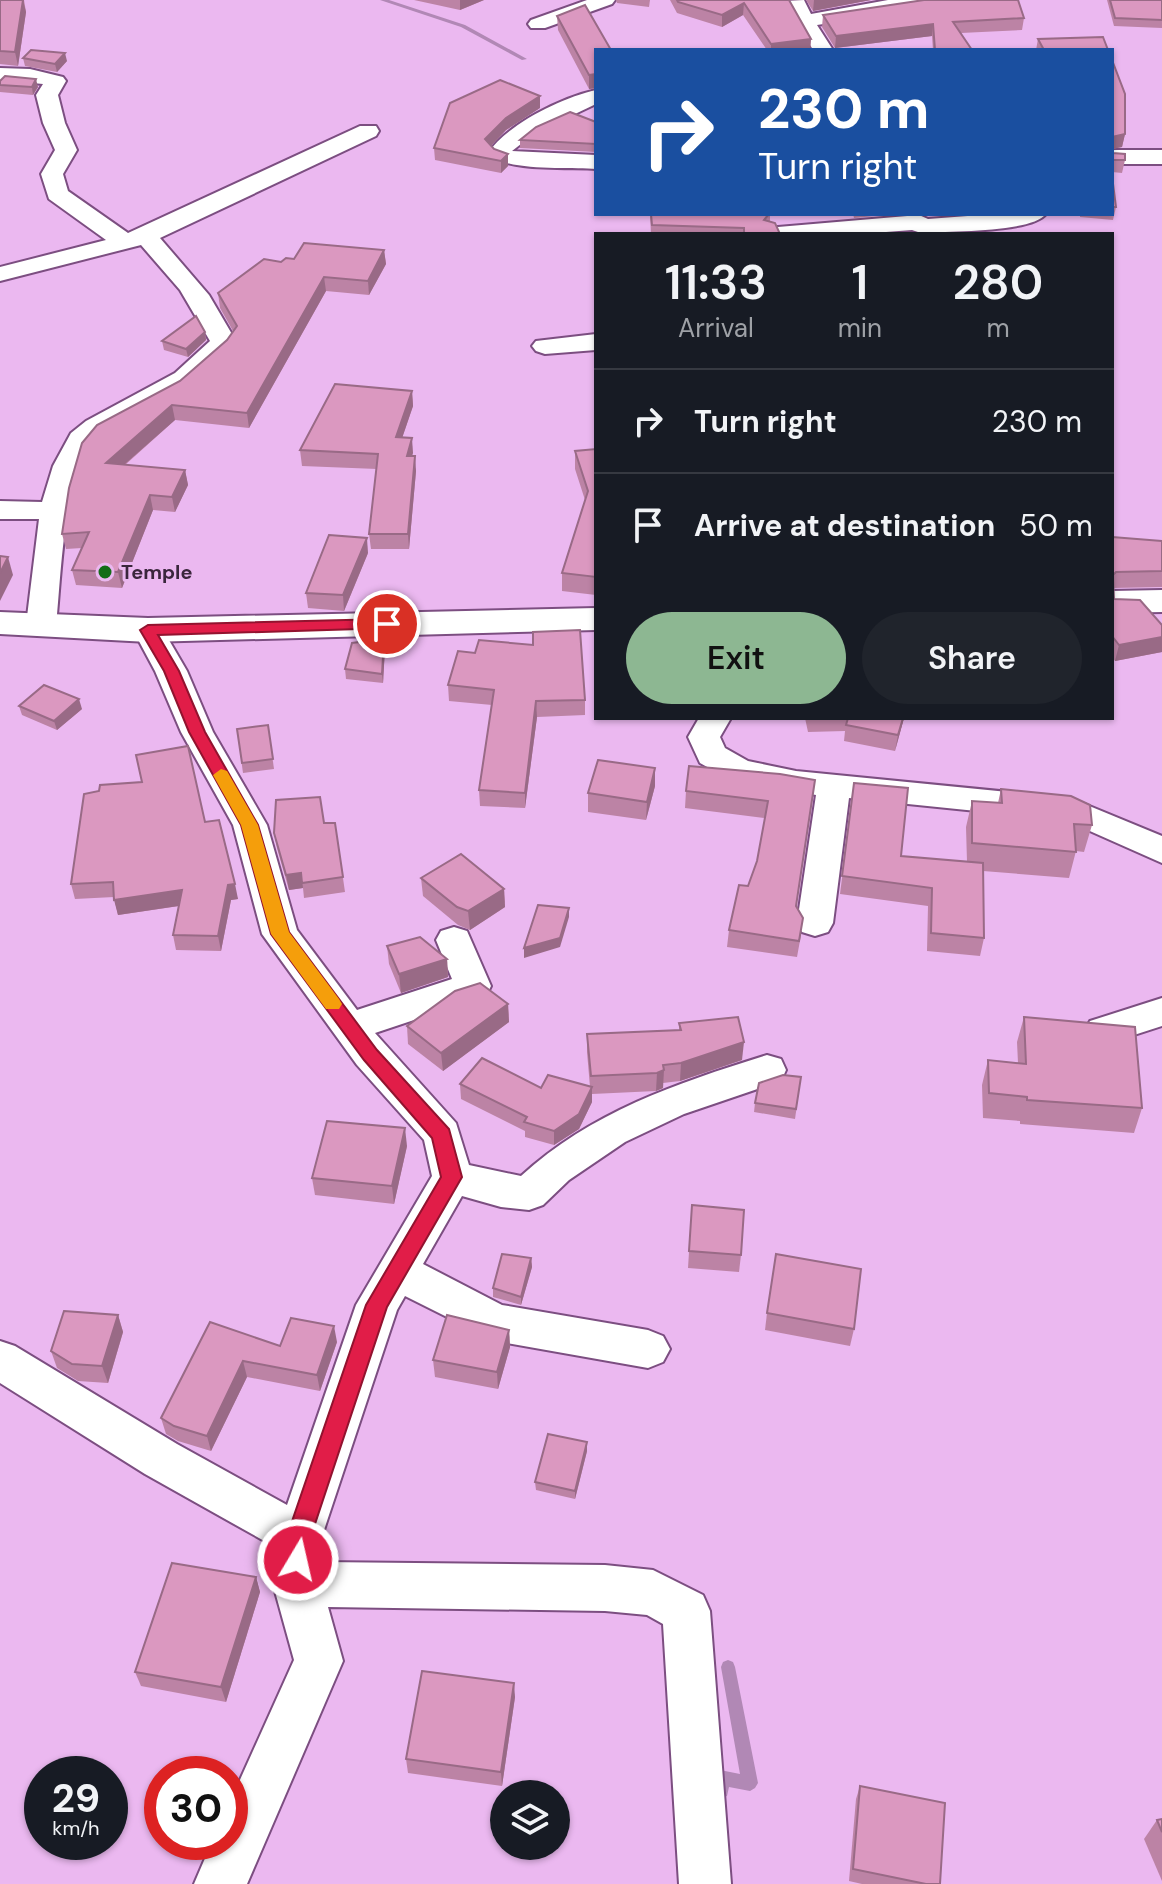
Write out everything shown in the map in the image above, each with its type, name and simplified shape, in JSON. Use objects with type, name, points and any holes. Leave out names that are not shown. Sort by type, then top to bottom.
[{"type":"street","points":[[795,0],[822,48]]},
{"type":"street","points":[[805,21],[886,6],[941,0]]},
{"type":"street","points":[[538,24],[594,1]]},
{"type":"street","points":[[0,74],[30,75],[56,81],[47,95],[54,123],[66,150],[52,174],[57,194],[175,266],[217,324],[223,341],[215,354],[178,381],[97,427],[77,444],[55,511],[41,625]]},
{"type":"street","points":[[594,97],[523,132],[502,145],[499,153],[510,158],[594,162]]},
{"type":"street","points":[[0,274],[135,239],[368,131]]},
{"type":"street","points":[[1114,157],[1162,157]]},
{"type":"street","points":[[806,232],[1022,219],[1029,216]]},
{"type":"street","points":[[545,346],[594,342]]},
{"type":"street","points":[[0,510],[55,511]]},
{"type":"street","points":[[1114,602],[1162,601]]},
{"type":"street","points":[[0,623],[148,630],[594,619]]},
{"type":"street","points":[[148,630],[171,671],[197,732],[250,825],[280,934],[370,1055],[442,1134],[452,1177],[377,1305],[299,1536],[297,1584],[319,1661],[220,1884]]},
{"type":"street","points":[[714,720],[704,737],[712,755],[739,770],[834,786],[1070,809],[1131,834],[1162,851]]},
{"type":"street","points":[[815,923],[834,786]]},
{"type":"street","points":[[350,1027],[473,986],[454,940]]},
{"type":"street","points":[[1103,1031],[1162,1012]]},
{"type":"street","points":[[452,1177],[501,1190],[529,1193],[551,1171],[616,1126],[666,1102],[767,1070]]},
{"type":"street","points":[[397,1271],[495,1322],[648,1349]]},
{"type":"street","points":[[0,1360],[161,1459],[299,1536]]},
{"type":"street","points":[[297,1584],[605,1588],[653,1593],[686,1611],[705,1884]]},
{"type":"building","points":[[0,0],[23,0],[15,52],[0,51]]},
{"type":"building","points":[[677,0],[789,0],[811,39],[771,44],[744,3],[722,15]]},
{"type":"building","points":[[924,0],[1018,0],[1024,18],[953,22],[971,48],[935,48],[933,24],[836,36],[823,15]]},
{"type":"building","points":[[1110,0],[1162,0],[1162,20],[1115,18]]},
{"type":"building","points":[[585,5],[610,48],[594,48],[594,74],[589,75],[557,16]]},
{"type":"building","points":[[1103,37],[1107,48],[1043,48],[1038,39]]},
{"type":"building","points":[[31,50],[65,53],[55,64],[23,58]]},
{"type":"building","points":[[1114,65],[1125,94],[1125,134],[1114,137]]},
{"type":"building","points":[[5,76],[36,79],[32,87],[0,85]]},
{"type":"building","points":[[500,80],[540,96],[506,118],[485,139],[494,149],[508,154],[501,161],[434,148],[450,103]]},
{"type":"building","points":[[570,112],[594,121],[594,144],[520,140],[536,127]]},
{"type":"building","points":[[1114,153],[1125,154],[1125,160],[1114,160]]},
{"type":"building","points":[[651,216],[767,216],[764,220],[775,223],[779,232],[744,232],[744,228],[652,225]]},
{"type":"building","points":[[304,243],[384,250],[368,281],[324,277],[247,413],[172,405],[106,463],[185,470],[172,497],[150,495],[118,572],[72,570],[89,532],[62,534],[69,488],[82,443],[97,425],[180,381],[227,340],[237,326],[218,293],[264,259],[281,262],[286,258],[294,259]]},
{"type":"building","points":[[196,316],[205,332],[186,349],[162,341]]},
{"type":"building","points":[[335,384],[412,391],[396,437],[412,438],[407,456],[415,456],[408,534],[369,534],[378,454],[300,450]]},
{"type":"building","points":[[594,449],[594,577],[562,573],[588,491],[575,451]]},
{"type":"building","points":[[329,535],[367,538],[343,595],[306,593]]},
{"type":"building","points":[[1114,537],[1162,541],[1162,571],[1114,574]]},
{"type":"building","points":[[0,556],[8,557],[0,573]]},
{"type":"building","points":[[1114,599],[1140,600],[1162,625],[1162,637],[1119,645],[1114,639]]},
{"type":"building","points":[[580,630],[585,700],[536,701],[525,793],[479,790],[494,690],[448,685],[458,651],[475,653],[479,640],[533,645],[533,632]]},
{"type":"building","points":[[384,639],[382,674],[345,669],[352,643]]},
{"type":"building","points":[[44,685],[79,699],[54,721],[19,706]]},
{"type":"building","points":[[847,720],[902,720],[898,735],[846,725]]},
{"type":"building","points":[[268,725],[273,759],[242,763],[237,729]]},
{"type":"building","points":[[188,746],[205,822],[219,820],[235,884],[228,885],[218,936],[173,935],[182,890],[114,900],[113,882],[71,884],[84,794],[99,791],[100,785],[142,782],[136,755]]},
{"type":"building","points":[[598,760],[655,768],[647,802],[588,793]]},
{"type":"building","points":[[689,766],[815,780],[796,906],[803,918],[799,941],[729,930],[739,885],[748,886],[757,861],[768,801],[686,791]]},
{"type":"building","points":[[854,783],[908,788],[901,856],[983,863],[984,938],[931,933],[932,888],[842,876]]},
{"type":"building","points":[[1001,789],[1071,796],[1090,805],[1092,825],[1074,824],[1076,852],[972,843],[972,801],[1002,803]]},
{"type":"building","points":[[320,797],[324,823],[335,823],[343,877],[302,883],[301,873],[286,875],[274,833],[276,800]]},
{"type":"building","points":[[461,854],[504,889],[468,911],[457,907],[421,878]]},
{"type":"building","points":[[538,905],[569,908],[560,938],[524,948]]},
{"type":"building","points":[[420,937],[447,959],[399,974],[387,946]]},
{"type":"building","points":[[480,983],[508,1004],[441,1053],[407,1026],[455,991]]},
{"type":"building","points":[[738,1017],[744,1042],[681,1063],[663,1065],[664,1070],[657,1073],[591,1076],[587,1034],[681,1030],[679,1023]]},
{"type":"building","points":[[1024,1017],[1135,1027],[1142,1108],[1027,1100],[1027,1097],[989,1093],[988,1060],[1026,1064]]},
{"type":"building","points":[[482,1058],[541,1088],[548,1075],[592,1087],[579,1114],[554,1131],[524,1122],[527,1117],[460,1084]]},
{"type":"building","points":[[783,1075],[801,1077],[796,1109],[755,1103],[759,1083]]},
{"type":"building","points":[[327,1121],[405,1128],[392,1186],[312,1178]]},
{"type":"building","points":[[692,1205],[744,1210],[741,1255],[689,1251]]},
{"type":"building","points":[[502,1254],[531,1258],[521,1297],[493,1288]]},
{"type":"building","points":[[776,1254],[861,1269],[854,1329],[767,1313]]},
{"type":"building","points":[[64,1311],[118,1315],[102,1366],[72,1364],[51,1351]]},
{"type":"building","points":[[447,1315],[509,1330],[497,1372],[433,1360]]},
{"type":"building","points":[[291,1318],[334,1326],[317,1375],[243,1361],[207,1436],[174,1426],[161,1418],[210,1322],[280,1346]]},
{"type":"building","points":[[548,1434],[587,1442],[575,1491],[535,1482]]},
{"type":"building","points":[[172,1563],[256,1577],[221,1687],[135,1672]]},
{"type":"building","points":[[422,1671],[514,1683],[501,1772],[406,1759]]},
{"type":"building","points":[[860,1786],[945,1803],[940,1884],[853,1869]]},
{"type":"waterway","points":[[383,0],[463,26],[524,59]]},
{"type":"waterway","points":[[721,1790],[720,1778],[750,1783],[728,1667]]},
{"type":"slow traffic","points":[[221,775],[250,825],[280,934],[332,1004]]},
{"type":"place","name":"Temple","points":[[105,572]]},
{"type":"route","points":[[298,1560],[299,1536],[377,1305],[452,1177],[442,1134],[370,1055],[280,934],[250,825],[197,732],[171,671],[148,630],[387,624]]}]
